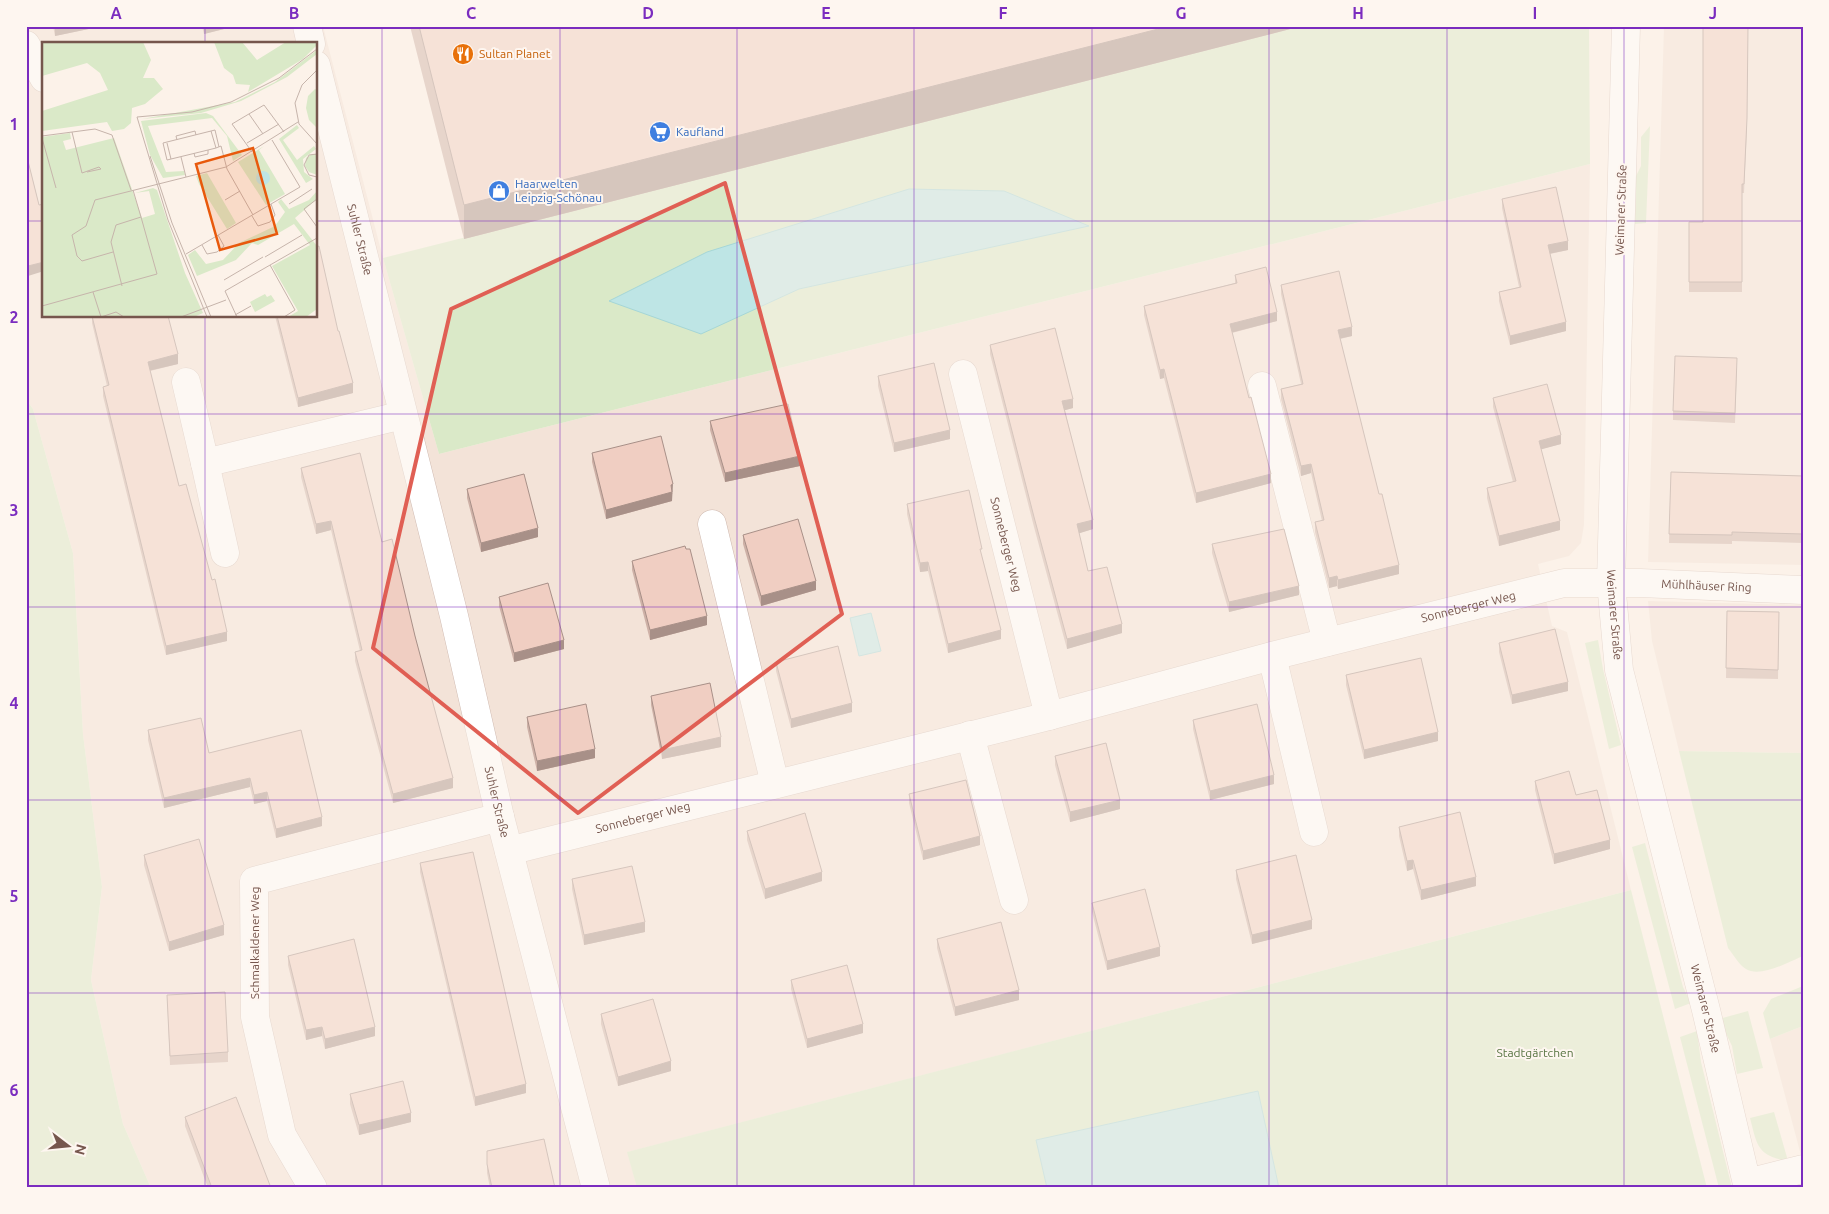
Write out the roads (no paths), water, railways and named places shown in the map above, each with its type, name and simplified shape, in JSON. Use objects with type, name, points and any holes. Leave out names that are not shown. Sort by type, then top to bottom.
[{"type":"street","name":"Weimarer Straße","points":[[1626,26],[1610,582],[1619,670],[1706,1010],[1747,1185]]},
{"type":"street","points":[[26,46],[42,74]]},
{"type":"street","name":"Suhler Straße","points":[[318,87],[454,616],[500,817],[596,1188]]},
{"type":"street","name":"Sonneberger Weg","points":[[963,374],[1049,716]]},
{"type":"street","points":[[186,382],[225,553]]},
{"type":"street","points":[[1262,386],[1326,642]]},
{"type":"street","points":[[205,463],[403,415]]},
{"type":"street","points":[[712,524],[775,784]]},
{"type":"street","name":"Mühlhäuser Ring","points":[[1610,582],[1803,590]]},
{"type":"street","name":"Sonneberger Weg","points":[[509,851],[1049,716],[1326,642],[1564,583],[1610,582]]},
{"type":"street","points":[[1272,656],[1314,832]]},
{"type":"street","points":[[970,736],[1014,900]]},
{"type":"street","name":"Schmalkaldener Weg","points":[[313,1188],[282,1135],[255,1017],[254,881],[500,817]]},
{"type":"street","points":[[1747,1185],[1803,1169]]},
{"type":"water","points":[[909,189],[1004,191],[1089,226],[799,289],[701,334],[609,301],[707,252]]},
{"type":"water","points":[[871,613],[881,651],[859,656],[850,618]]},
{"type":"water","points":[[1258,1091],[1279,1188],[1047,1188],[1036,1140]]},
{"type":"place","name":"Sultan Planet","points":[[463,54]]},
{"type":"place","name":"Kaufland","points":[[660,132]]},
{"type":"place","name":"Haarwelten Leipzig-Schönau","points":[[499,191]]},
{"type":"park label","name":"Stadtgärtchen","points":[[1535,1053]]}]
